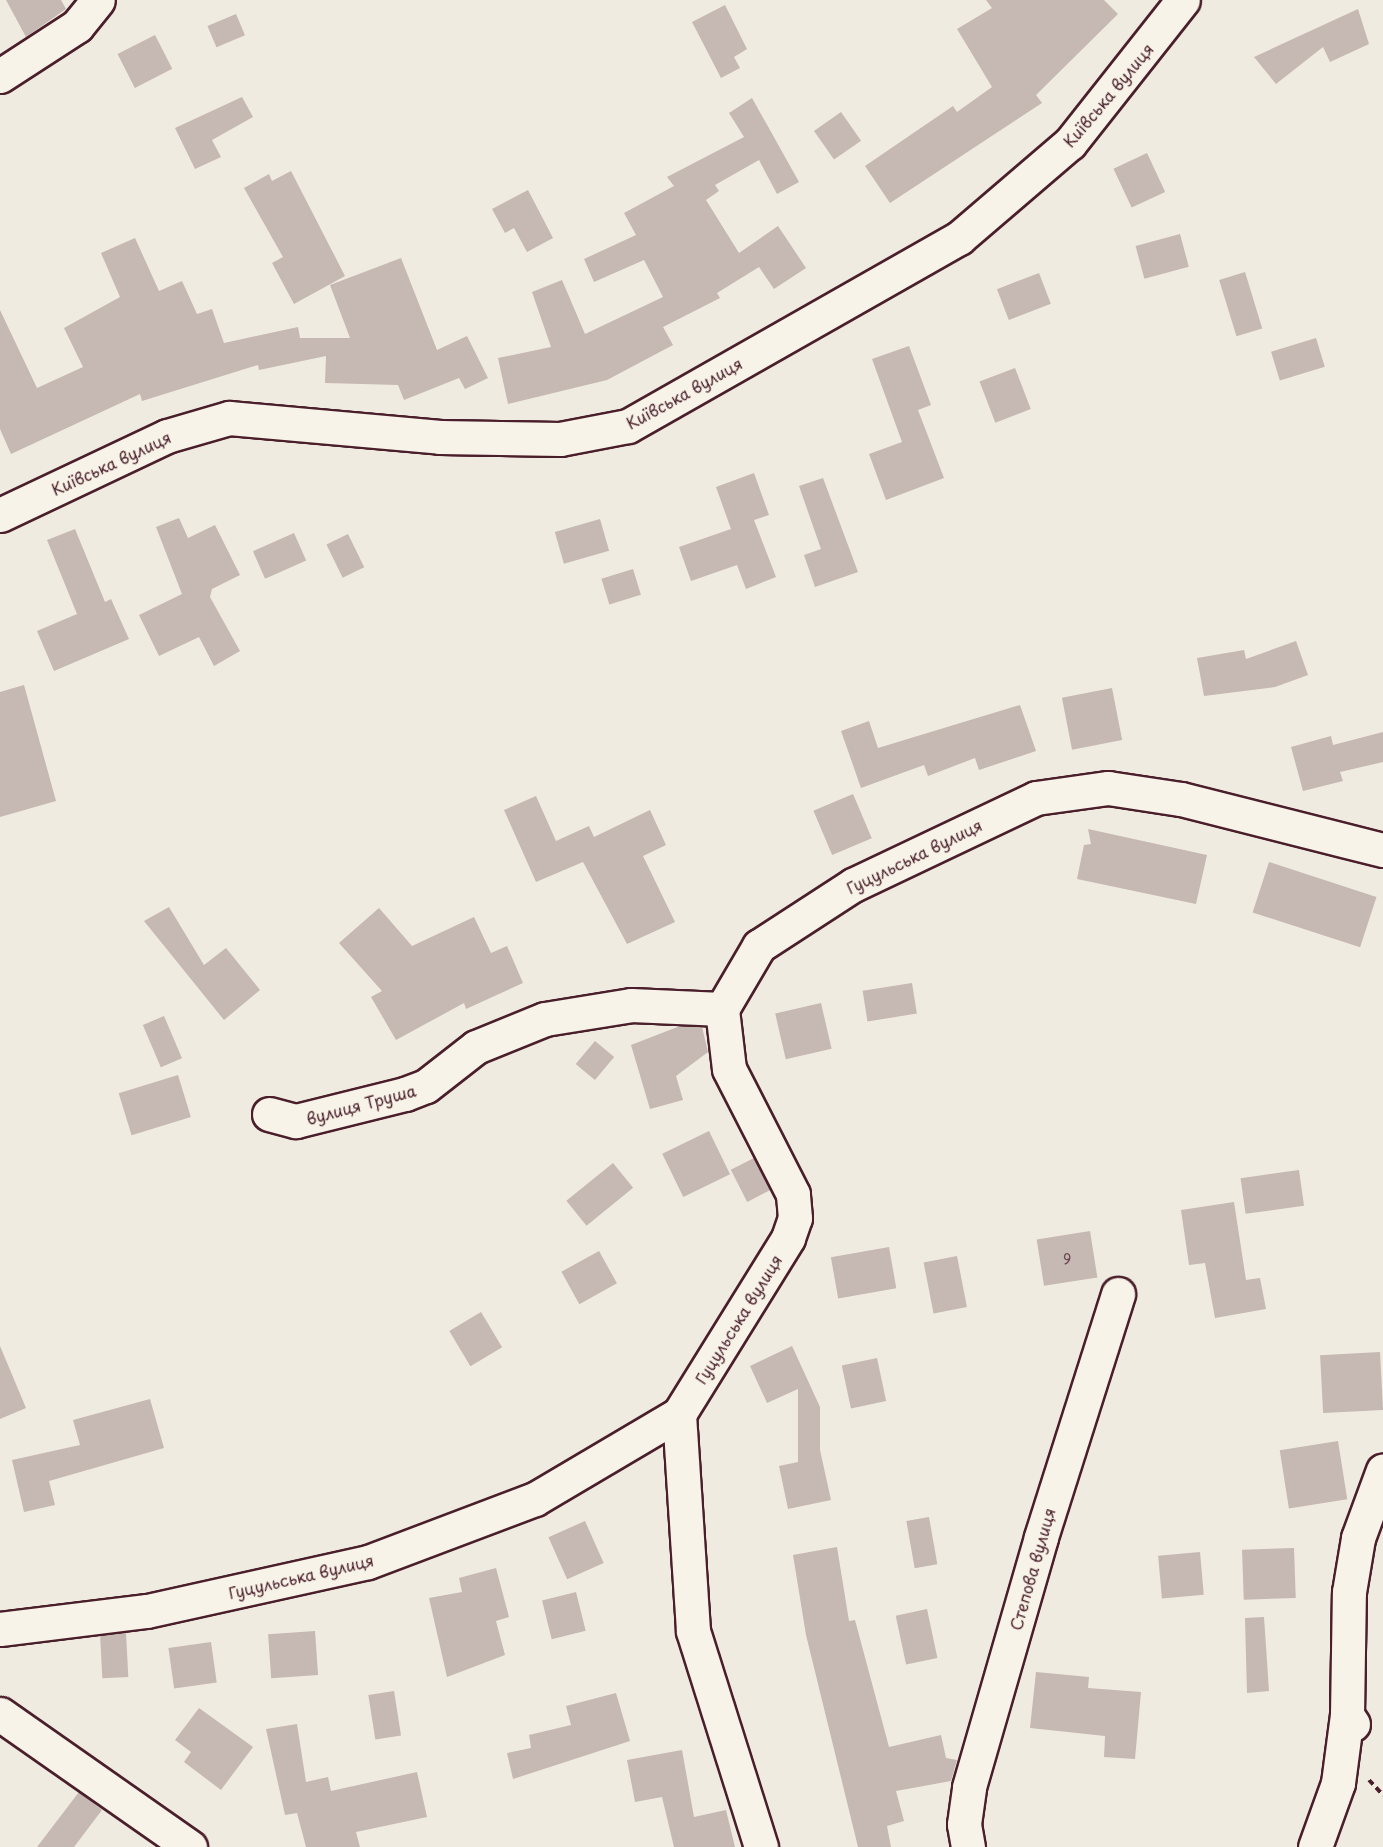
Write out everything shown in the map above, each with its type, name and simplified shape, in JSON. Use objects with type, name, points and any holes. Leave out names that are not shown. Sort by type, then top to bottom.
[{"type":"street","points":[[0,76],[77,26],[98,0]]},
{"type":"street","name":"Київська вулиця","points":[[3,506],[167,436],[229,418],[452,437],[560,439],[628,426],[958,238],[1070,143],[1183,0]]},
{"type":"street","name":"Гуцульська вулиця","points":[[0,1629],[147,1611],[368,1562],[536,1499],[679,1414],[788,1238],[795,1218],[793,1194],[729,1069],[722,1009],[759,946],[853,885],[1036,798],[1108,788],[1181,799],[1383,850]]},
{"type":"street","name":"вулиця Труша","points":[[269,1114],[296,1121],[405,1094],[426,1086],[477,1047],[546,1019],[631,1005],[722,1009]]},
{"type":"street","name":"Степова вулиця","points":[[968,1847],[964,1824],[969,1787],[1041,1537],[1118,1294]]},
{"type":"street","points":[[679,1414],[693,1631],[761,1847]]},
{"type":"street","points":[[1315,1847],[1338,1783],[1350,1719],[1348,1592],[1358,1538],[1383,1470]]},
{"type":"street","points":[[0,1714],[190,1847]]},
{"type":"building","points":[[6,0],[61,0],[66,9],[26,37]]},
{"type":"building","points":[[986,0],[1104,0],[1118,14],[1036,95],[1042,103],[890,203],[865,166],[953,106],[957,112],[992,87],[957,29],[992,8]]},
{"type":"building","points":[[725,5],[747,49],[734,57],[740,68],[721,78],[692,22]]},
{"type":"building","points":[[1358,9],[1369,44],[1330,62],[1323,47],[1276,84],[1254,57]]},
{"type":"building","points":[[236,14],[245,35],[216,47],[207,26]]},
{"type":"building","points":[[155,35],[172,69],[135,88],[118,54]]},
{"type":"building","points":[[242,97],[253,117],[212,140],[221,157],[195,169],[175,128]]},
{"type":"building","points":[[752,98],[799,182],[777,194],[759,160],[715,185],[719,191],[706,200],[739,253],[778,226],[806,268],[774,289],[759,267],[717,293],[720,298],[663,327],[673,345],[607,380],[508,404],[498,358],[551,347],[532,292],[562,280],[585,334],[663,297],[644,260],[594,282],[584,259],[636,235],[624,213],[674,186],[667,177],[744,137],[729,113]]},
{"type":"building","points":[[841,112],[861,141],[834,160],[814,131]]},
{"type":"building","points":[[1147,153],[1165,192],[1132,208],[1113,169]]},
{"type":"building","points":[[291,171],[345,276],[294,304],[272,263],[283,257],[244,188],[269,174],[272,181]]},
{"type":"building","points":[[528,190],[553,238],[527,252],[514,228],[505,233],[492,209]]},
{"type":"building","points":[[1180,234],[1189,267],[1144,279],[1136,246]]},
{"type":"building","points":[[135,238],[159,291],[182,281],[197,314],[212,309],[224,343],[298,327],[300,338],[350,338],[330,285],[401,258],[437,350],[467,336],[488,378],[465,389],[459,378],[404,400],[398,385],[325,383],[326,356],[259,370],[258,365],[142,401],[140,394],[11,454],[0,429],[0,310],[37,388],[83,367],[64,328],[120,297],[101,253]]},
{"type":"building","points":[[1245,272],[1262,328],[1236,336],[1219,280]]},
{"type":"building","points":[[1039,273],[1051,304],[1009,320],[997,289]]},
{"type":"building","points":[[1316,338],[1325,367],[1280,380],[1271,352]]},
{"type":"building","points":[[909,346],[931,405],[918,410],[944,478],[886,500],[869,454],[902,442],[872,359]]},
{"type":"building","points":[[1015,368],[1031,409],[995,423],[980,382]]},
{"type":"building","points":[[754,473],[769,515],[754,520],[776,577],[746,589],[737,565],[691,581],[679,547],[731,529],[716,487]]},
{"type":"building","points":[[823,478],[858,572],[815,587],[804,555],[821,549],[799,486]]},
{"type":"building","points":[[179,518],[188,538],[215,525],[240,575],[212,589],[210,597],[240,651],[214,666],[199,637],[159,656],[139,615],[182,594],[156,527]]},
{"type":"building","points":[[600,519],[609,551],[564,564],[555,532]]},
{"type":"building","points":[[75,529],[105,602],[111,599],[129,639],[54,671],[37,631],[77,614],[47,540]]},
{"type":"building","points":[[294,533],[306,560],[265,579],[253,551]]},
{"type":"building","points":[[348,534],[364,567],[343,578],[326,545]]},
{"type":"building","points":[[633,569],[641,595],[609,604],[601,579]]},
{"type":"building","points":[[1296,641],[1308,675],[1275,687],[1204,696],[1197,658],[1244,650],[1246,659]]},
{"type":"building","points":[[24,685],[56,801],[0,817],[0,692]]},
{"type":"building","points":[[1112,688],[1122,740],[1072,750],[1062,698]]},
{"type":"building","points":[[1020,705],[1036,751],[979,770],[975,758],[928,776],[924,765],[861,788],[841,731],[869,721],[878,748]]},
{"type":"building","points":[[1383,732],[1383,762],[1340,772],[1343,781],[1303,791],[1291,747],[1331,736],[1333,745]]},
{"type":"building","points":[[853,794],[872,838],[832,855],[813,811]]},
{"type":"building","points":[[536,796],[556,841],[589,826],[594,837],[650,810],[666,845],[643,856],[675,922],[627,944],[583,862],[536,882],[504,810]]},
{"type":"building","points":[[1088,829],[1207,855],[1196,904],[1077,879],[1084,845],[1091,844]]},
{"type":"building","points":[[1269,862],[1376,897],[1360,947],[1253,912]]},
{"type":"building","points":[[169,907],[204,965],[226,948],[260,990],[224,1020],[144,921]]},
{"type":"building","points":[[379,908],[412,946],[474,917],[491,953],[507,946],[523,983],[466,1009],[464,1003],[396,1040],[371,997],[382,991],[339,943]]},
{"type":"building","points":[[912,983],[917,1014],[867,1021],[863,991]]},
{"type":"building","points":[[821,1003],[832,1049],[786,1059],[775,1014]]},
{"type":"building","points":[[164,1016],[182,1058],[161,1067],[143,1025]]},
{"type":"building","points":[[680,1026],[702,1027],[708,1052],[676,1076],[683,1100],[650,1109],[631,1045]]},
{"type":"building","points":[[595,1041],[614,1057],[595,1080],[576,1064]]},
{"type":"building","points":[[178,1075],[191,1117],[132,1135],[119,1093]]},
{"type":"building","points":[[709,1131],[730,1174],[683,1197],[662,1154]]},
{"type":"building","points":[[754,1158],[770,1190],[747,1202],[731,1170]]},
{"type":"building","points":[[613,1163],[633,1188],[587,1226],[566,1201]]},
{"type":"building","points":[[1299,1170],[1304,1206],[1246,1214],[1241,1178]]},
{"type":"building","points":[[1234,1202],[1246,1280],[1260,1278],[1266,1309],[1215,1318],[1205,1263],[1189,1265],[1181,1210]]},
{"type":"building","points":[[1090,1231],[1097,1277],[1044,1286],[1037,1239]]},
{"type":"building","points":[[889,1247],[896,1288],[838,1299],[831,1257]]},
{"type":"building","points":[[599,1251],[617,1283],[579,1304],[561,1272]]},
{"type":"building","points":[[957,1256],[967,1307],[934,1314],[924,1262]]},
{"type":"building","points":[[481,1312],[502,1347],[470,1366],[449,1331]]},
{"type":"building","points":[[0,1346],[26,1408],[0,1419]]},
{"type":"building","points":[[792,1346],[820,1407],[820,1450],[831,1500],[788,1509],[779,1466],[798,1462],[798,1389],[767,1403],[750,1366]]},
{"type":"building","points":[[1380,1352],[1383,1410],[1323,1413],[1320,1355]]},
{"type":"building","points":[[877,1358],[886,1401],[851,1409],[842,1365]]},
{"type":"building","points":[[150,1399],[164,1448],[49,1481],[55,1505],[24,1512],[12,1460],[80,1445],[73,1420]]},
{"type":"building","points":[[1338,1441],[1347,1499],[1289,1509],[1280,1450]]},
{"type":"building","points":[[929,1517],[937,1564],[915,1568],[906,1521]]},
{"type":"building","points":[[585,1521],[604,1563],[567,1579],[548,1537]]},
{"type":"building","points":[[837,1547],[849,1621],[855,1620],[889,1747],[941,1735],[946,1758],[957,1760],[951,1781],[896,1791],[904,1821],[887,1826],[891,1847],[858,1847],[806,1635],[793,1555]]},
{"type":"building","points":[[1294,1548],[1296,1598],[1244,1600],[1242,1550]]},
{"type":"building","points":[[1200,1552],[1204,1595],[1162,1598],[1158,1556]]},
{"type":"building","points":[[496,1568],[509,1617],[496,1621],[505,1655],[447,1677],[429,1598],[462,1592],[459,1578]]},
{"type":"building","points":[[576,1592],[586,1631],[552,1639],[542,1600]]},
{"type":"building","points":[[927,1609],[937,1658],[906,1665],[896,1616]]},
{"type":"building","points":[[1264,1617],[1269,1691],[1247,1693],[1245,1618]]},
{"type":"building","points":[[315,1631],[318,1675],[271,1678],[268,1634]]},
{"type":"building","points":[[126,1633],[128,1677],[102,1678],[100,1634]]},
{"type":"building","points":[[211,1642],[217,1683],[174,1689],[168,1648]]},
{"type":"building","points":[[1036,1672],[1089,1677],[1088,1688],[1141,1692],[1135,1759],[1104,1757],[1105,1736],[1030,1728]]},
{"type":"building","points":[[394,1691],[401,1735],[375,1740],[368,1695]]},
{"type":"building","points":[[616,1693],[630,1741],[513,1779],[507,1753],[531,1748],[529,1735],[571,1725],[566,1706]]},
{"type":"building","points":[[199,1708],[253,1747],[221,1790],[184,1762],[191,1752],[175,1740]]},
{"type":"building","points":[[297,1724],[306,1782],[328,1777],[331,1791],[417,1772],[427,1817],[356,1832],[360,1847],[306,1847],[297,1813],[285,1815],[266,1729]]},
{"type":"building","points":[[682,1750],[694,1817],[726,1810],[735,1847],[674,1847],[662,1797],[635,1802],[627,1760]]},
{"type":"building","points":[[79,1792],[102,1810],[74,1847],[37,1847]]}]
